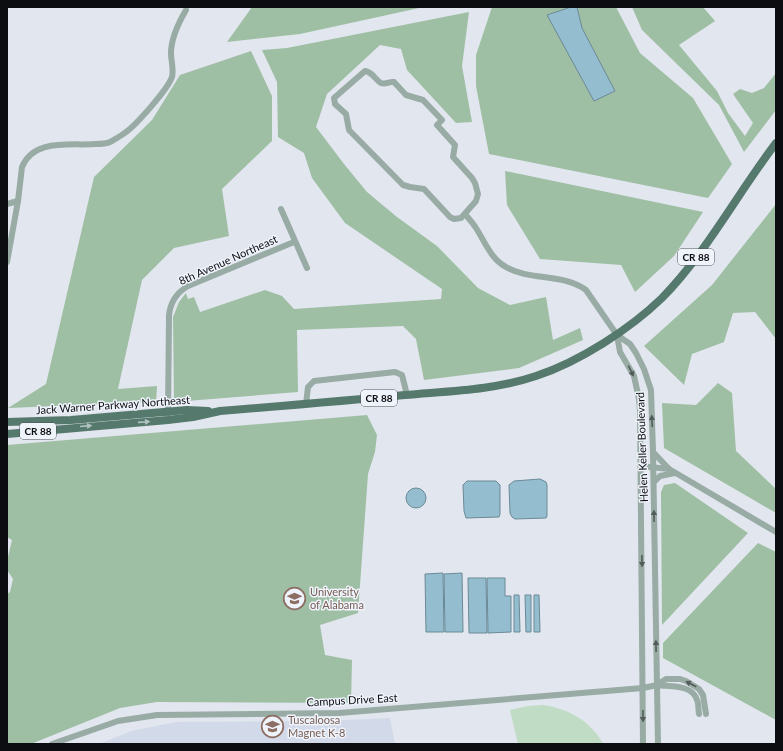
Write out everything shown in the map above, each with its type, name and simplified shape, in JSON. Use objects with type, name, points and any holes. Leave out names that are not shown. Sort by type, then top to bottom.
[{"type":"main road","name":"Jack Warner Parkway Northeast","points":[[7,434],[70,424],[108,416],[187,410],[220,411],[407,395],[485,387],[536,376],[574,359],[617,335],[641,317],[662,298],[690,267],[776,143]]},
{"type":"main road","name":"Jack Warner Parkway Northeast","points":[[7,422],[105,425],[193,417],[220,411]]},
{"type":"street","points":[[7,262],[18,201],[22,167],[29,156],[49,146],[64,144],[86,145],[108,143],[127,132],[152,105],[170,82],[172,75],[172,45],[179,23],[186,10]]},
{"type":"street","points":[[368,71],[381,82],[384,83],[392,81],[406,95],[423,100],[442,120],[437,125],[455,145],[452,154],[455,160],[475,182],[478,198],[465,214],[461,218],[454,219],[450,217],[424,190],[403,185],[349,130],[346,114],[334,101],[336,96],[362,73],[368,71]]},
{"type":"street","points":[[7,204],[18,201]]},
{"type":"street","name":"8th Avenue Northeast","points":[[281,209],[294,242],[307,268]]},
{"type":"street","points":[[465,214],[489,250],[506,267],[517,271],[579,284],[586,290],[617,335]]},
{"type":"street","name":"8th Avenue Northeast","points":[[168,420],[169,316],[172,302],[176,295],[188,286],[294,242]]},
{"type":"street","name":"Helen Keller Boulevard","points":[[617,335],[630,344],[641,361],[651,390],[658,744]]},
{"type":"street","name":"Helen Keller Boulevard","points":[[617,335],[620,352],[634,376],[639,399],[643,744]]},
{"type":"street","points":[[306,404],[308,387],[314,381],[395,372],[402,375],[407,395]]},
{"type":"street","points":[[653,452],[669,469],[675,473],[776,532]]},
{"type":"street","points":[[640,466],[669,469]]},
{"type":"street","points":[[654,482],[660,476],[675,473]]},
{"type":"street","points":[[657,685],[668,679],[680,679],[693,684],[703,694],[706,714]]},
{"type":"street","points":[[657,685],[680,687],[693,693],[697,700],[699,714]]},
{"type":"street","name":"Campus Drive East","points":[[54,744],[118,721],[157,715],[339,713],[643,688],[657,685]]},
{"type":"shaded area","name":"Tuscaloosa Magnet K-8","points":[[390,718],[395,744],[99,744],[131,731],[176,722],[322,721]]},
{"type":"green space","points":[[252,7],[424,7],[300,34],[227,42]]},
{"type":"green space","points":[[492,7],[616,7],[640,53],[693,98],[732,164],[708,198],[489,154],[476,86],[476,55]]},
{"type":"green space","points":[[632,7],[703,7],[715,21],[679,45],[717,91],[728,113],[745,136],[753,123],[733,94],[740,89],[752,93],[764,88],[776,73],[776,110],[744,152],[719,105],[642,30]]},
{"type":"green space","points":[[469,12],[462,66],[472,122],[456,123],[407,70],[401,49],[380,45],[327,94],[316,127],[367,192],[397,217],[437,246],[478,288],[510,305],[546,297],[553,340],[580,328],[583,340],[519,368],[424,380],[416,339],[403,326],[297,330],[298,392],[174,402],[173,317],[179,302],[186,293],[188,299],[194,297],[200,312],[265,290],[282,296],[294,309],[441,299],[442,289],[345,223],[312,178],[304,153],[278,137],[277,82],[262,50],[287,48]]},
{"type":"green space","points":[[251,51],[272,96],[272,141],[222,189],[229,236],[174,248],[142,280],[118,389],[157,386],[156,402],[8,408],[46,384],[94,177],[152,120],[180,75]]},
{"type":"green space","points":[[505,171],[703,212],[674,256],[635,292],[621,265],[540,259],[507,205]]},
{"type":"green space","points":[[776,204],[776,339],[755,312],[733,313],[724,342],[692,354],[684,385],[644,346],[712,285]]},
{"type":"green space","points":[[718,383],[732,393],[736,451],[776,489],[776,513],[664,448],[662,403],[696,405]]},
{"type":"green space","points":[[367,415],[377,435],[375,452],[368,474],[358,613],[320,625],[325,655],[352,660],[351,703],[157,702],[120,708],[31,744],[7,744],[7,594],[10,592],[13,579],[7,570],[7,561],[12,540],[7,537],[7,445]]},
{"type":"green space","points":[[675,483],[748,533],[662,625],[661,492],[664,485]]},
{"type":"green space","points":[[758,543],[776,552],[776,720],[663,658],[663,643]]},
{"type":"green space","points":[[543,705],[561,709],[578,717],[592,729],[603,744],[518,744],[510,710],[528,706]]},
{"type":"water","points":[[571,7],[577,7],[582,28],[615,91],[594,101],[547,15]]},
{"type":"water","points":[[540,479],[546,482],[547,485],[546,518],[515,519],[512,517],[510,513],[509,485],[514,481]]},
{"type":"water","points":[[467,481],[496,481],[500,485],[499,517],[466,518],[464,511],[463,485]]},
{"type":"water","points":[[416,488],[423,491],[426,498],[423,505],[416,508],[409,505],[406,498],[409,491]]},
{"type":"water","points":[[443,573],[444,632],[426,632],[425,574]]},
{"type":"water","points":[[462,573],[463,632],[445,632],[444,574]]},
{"type":"water","points":[[468,578],[486,578],[487,633],[469,633]]},
{"type":"water","points":[[487,578],[505,578],[505,596],[511,596],[511,632],[488,633]]},
{"type":"water","points":[[514,595],[519,595],[520,632],[514,632]]},
{"type":"water","points":[[525,595],[531,595],[531,632],[526,632]]},
{"type":"water","points":[[534,595],[539,595],[540,632],[534,632]]},
{"type":"place","name":"University of Alabama","points":[[294,598]]},
{"type":"place","name":"Tuscaloosa Magnet K-8","points":[[272,726]]}]
